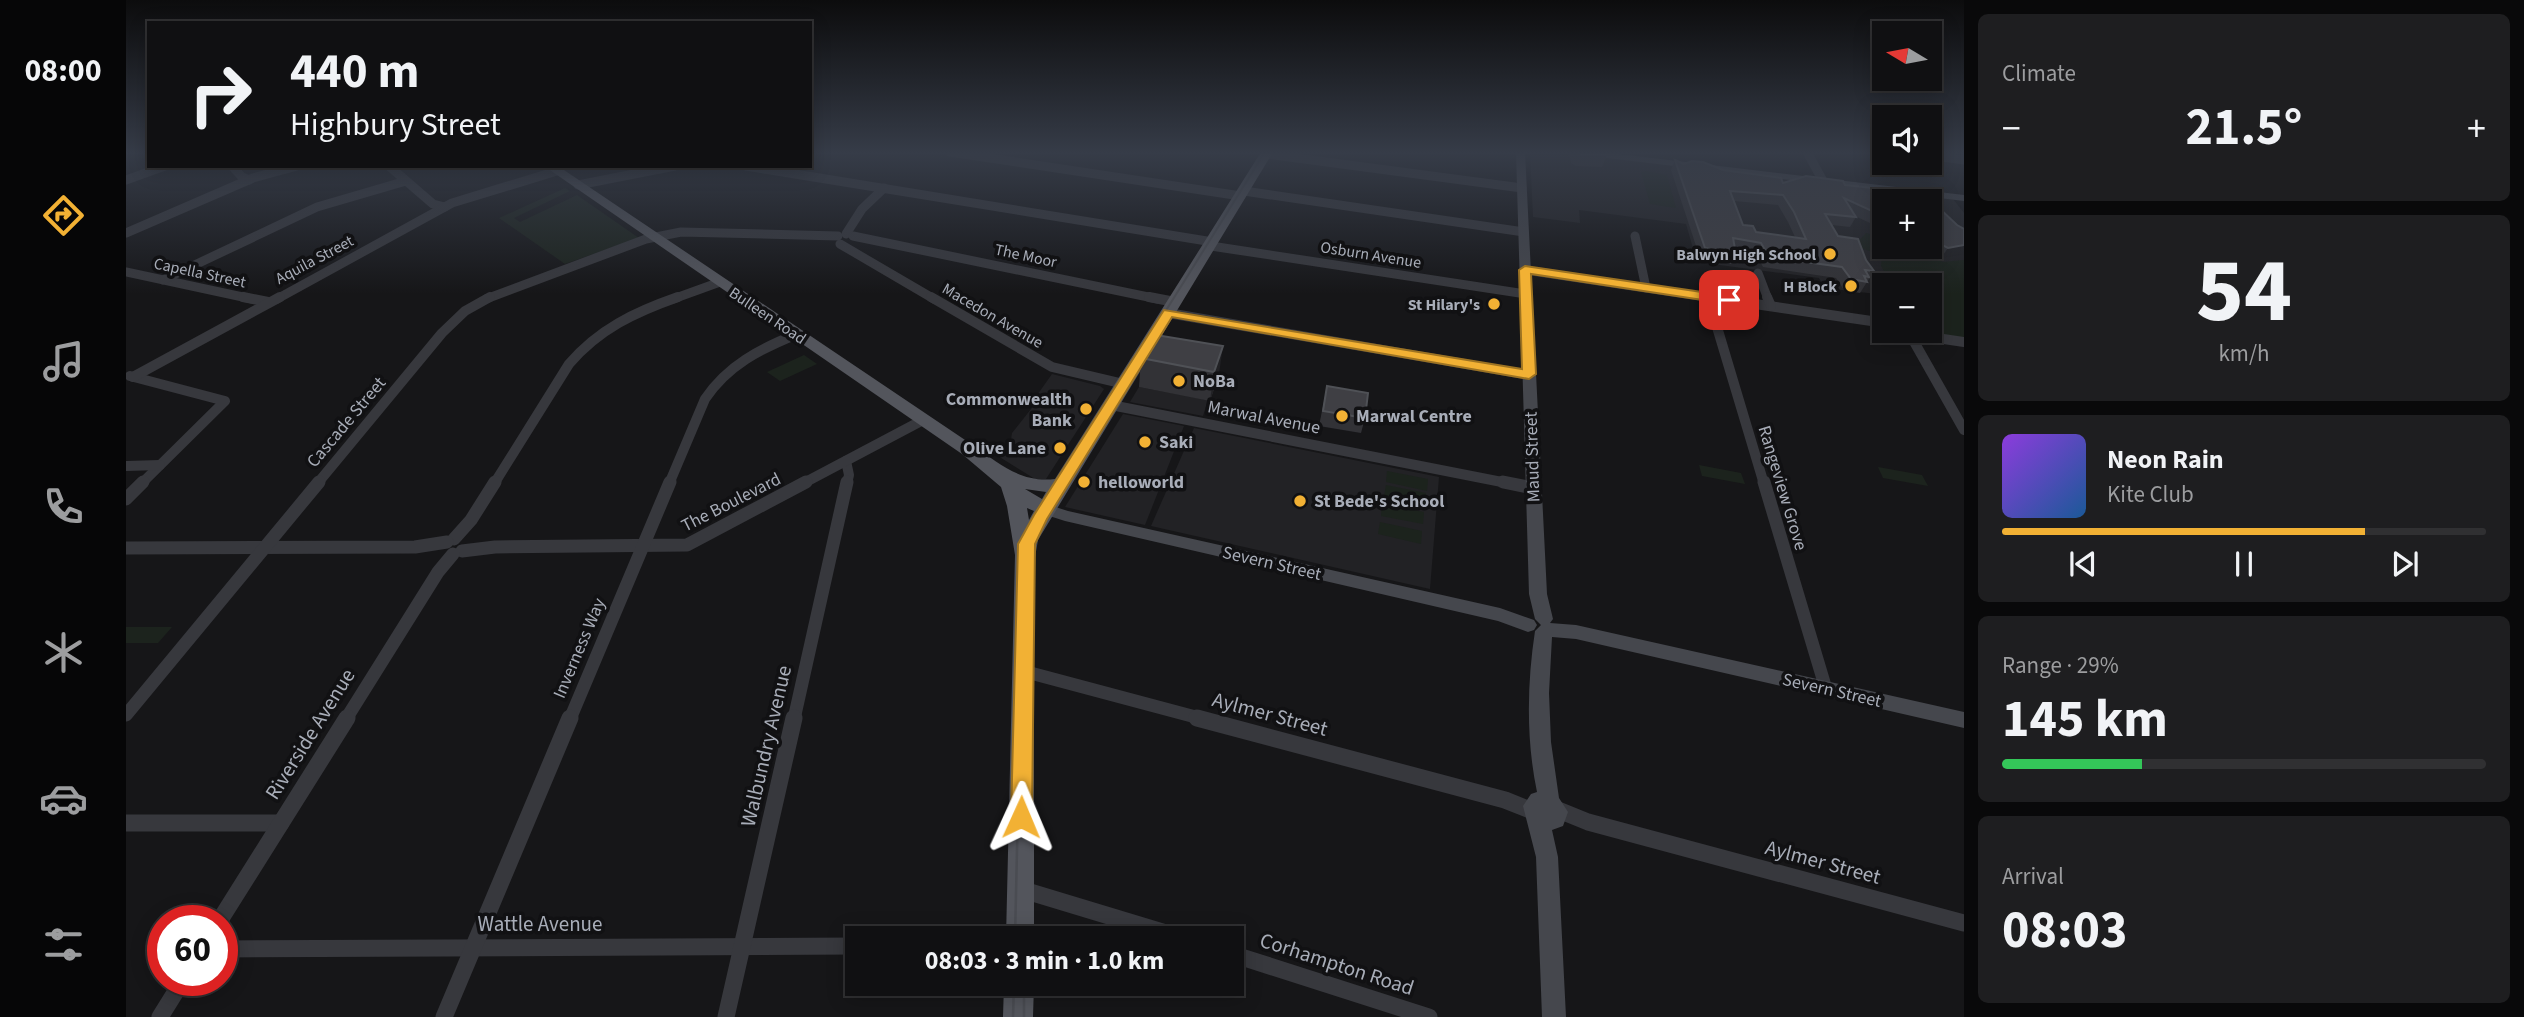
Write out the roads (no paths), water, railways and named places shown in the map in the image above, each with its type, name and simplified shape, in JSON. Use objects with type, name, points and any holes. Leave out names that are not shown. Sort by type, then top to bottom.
[{"type":"main road","name":"Bulleen Road","points":[[599,199],[998,471],[1024,499],[1046,509]]},
{"type":"main road","points":[[1024,563],[1028,540],[1046,509],[1239,199]]},
{"type":"main road","points":[[998,471],[1037,487],[1061,484]]},
{"type":"main road","points":[[998,471],[1017,504],[1024,563],[1020,926]]},
{"type":"main road","points":[[1018,1017],[1019,996]]},
{"type":"street","points":[[126,233],[204,199]]},
{"type":"street","points":[[163,280],[321,205],[341,199]]},
{"type":"street","points":[[428,199],[444,207]]},
{"type":"street","name":"Aquila Street","points":[[132,377],[444,207],[466,199]]},
{"type":"street","points":[[848,239],[862,209],[872,199]]},
{"type":"street","name":"Osburn Avenue","points":[[951,199],[1526,294]]},
{"type":"street","points":[[1290,199],[1524,232]]},
{"type":"street","name":"Maud Street","points":[[1523,199],[1553,1017]]},
{"type":"street","name":"Macedon Avenue","points":[[655,237],[677,232],[848,239],[1052,367],[1124,384]]},
{"type":"street","points":[[1635,236],[1646,288]]},
{"type":"street","name":"Cascade Street","points":[[126,715],[458,317],[499,292],[655,237]]},
{"type":"street","name":"The Moor","points":[[848,239],[872,239],[1172,307],[1529,374]]},
{"type":"street","points":[[1525,270],[1872,321]]},
{"type":"street","name":"Capella Street","points":[[126,272],[268,302]]},
{"type":"street","points":[[1758,272],[1771,306]]},
{"type":"street","name":"Riverside Avenue","points":[[229,905],[569,364],[583,346],[602,331],[625,319],[720,282]]},
{"type":"street","name":"Rangeview Grove","points":[[1708,297],[1826,689]]},
{"type":"street","name":"Inverness Way","points":[[443,1017],[710,390],[725,373],[745,358],[797,334]]},
{"type":"street","points":[[1942,338],[1964,342]]},
{"type":"street","points":[[1915,343],[1964,430]]},
{"type":"street","points":[[126,499],[225,401],[218,397],[132,377]]},
{"type":"street","name":"Marwal Avenue","points":[[1111,405],[1533,488]]},
{"type":"street","name":"The Boulevard","points":[[127,548],[679,547],[695,542],[923,420]]},
{"type":"street","name":"Walbundry Avenue","points":[[726,1017],[850,470],[846,461]]},
{"type":"street","points":[[126,466],[160,465]]},
{"type":"street","points":[[830,470],[845,484]]},
{"type":"street","name":"Severn Street","points":[[1046,509],[1078,519],[1964,720]]},
{"type":"street","name":"Aylmer Street","points":[[1023,671],[1505,800],[1545,807],[1588,822],[1964,923]]},
{"type":"street","points":[[126,823],[281,823]]},
{"type":"street","points":[[1020,889],[1142,926]]},
{"type":"street","name":"Wattle Avenue","points":[[238,949],[845,946]]},
{"type":"street","name":"Corhampton Road","points":[[1244,958],[1429,1017]]},
{"type":"street","points":[[160,1017],[173,996]]},
{"type":"tram line","points":[[1020,719],[1024,544],[1030,528],[1235,199]]},
{"type":"tram line","points":[[1015,926],[1020,718]]},
{"type":"tram line","points":[[1013,1017],[1014,996]]},
{"type":"tram line","points":[[1024,996],[1024,1017]]},
{"type":"place","name":"Balwyn High School","points":[[1830,254]]},
{"type":"place","name":"H Block","points":[[1851,286]]},
{"type":"place","name":"St Hilary's","points":[[1494,304]]},
{"type":"place","name":"NoBa","points":[[1179,381]]},
{"type":"place","name":"Commonwealth Bank","points":[[1086,409]]},
{"type":"place","name":"Marwal Centre","points":[[1342,416]]},
{"type":"place","name":"Saki","points":[[1145,442]]},
{"type":"place","name":"Olive Lane","points":[[1060,448]]},
{"type":"place","name":"helloworld","points":[[1084,482]]},
{"type":"place","name":"St Bede's School","points":[[1300,501]]}]
